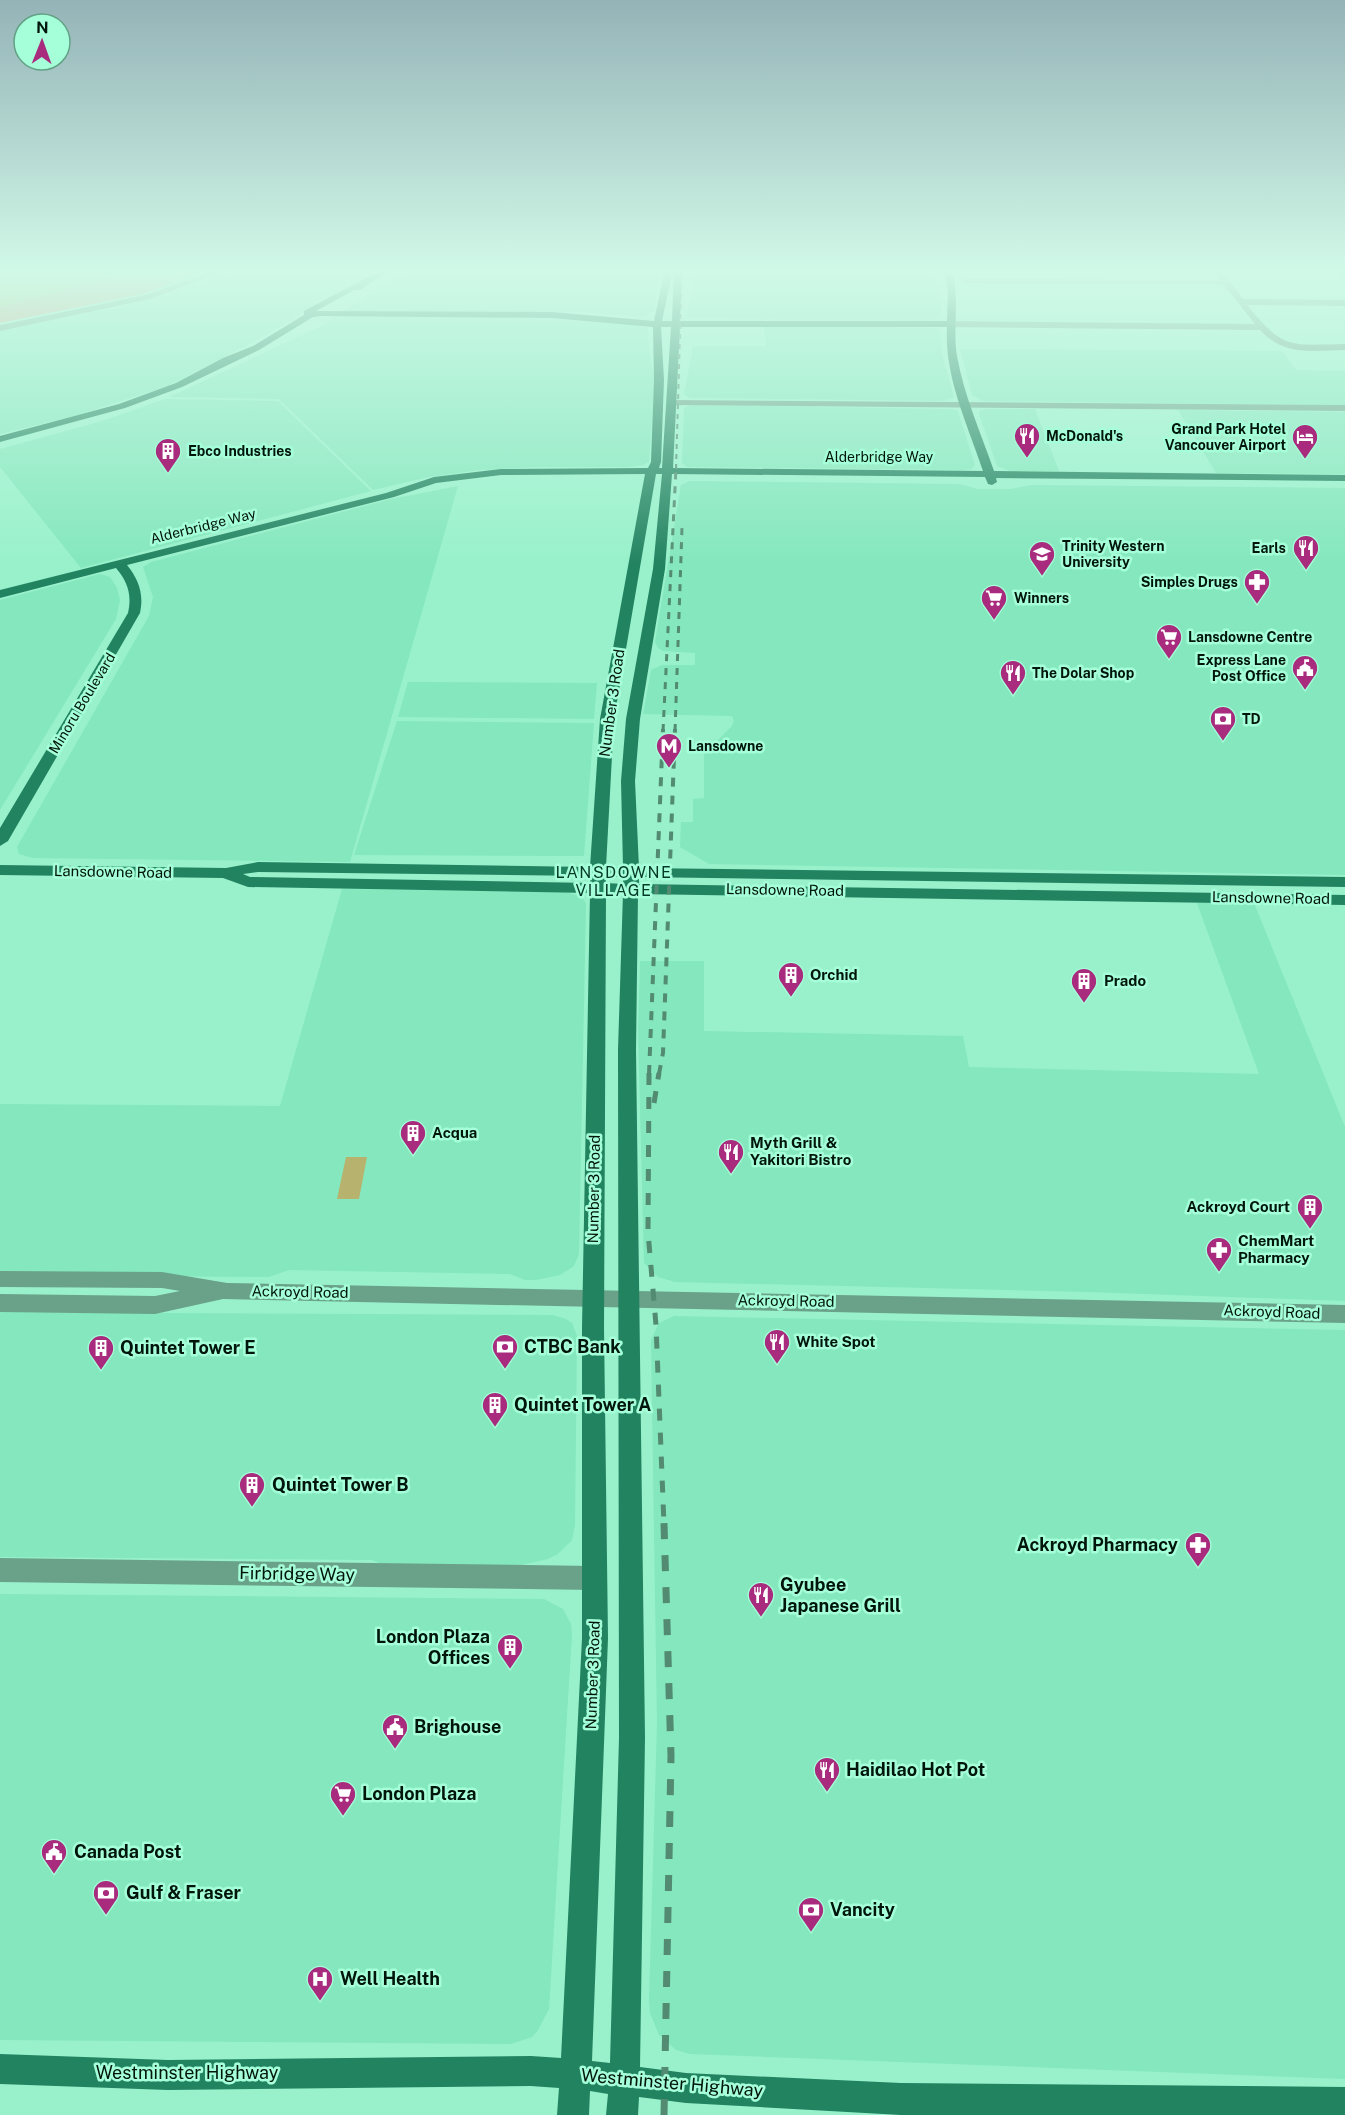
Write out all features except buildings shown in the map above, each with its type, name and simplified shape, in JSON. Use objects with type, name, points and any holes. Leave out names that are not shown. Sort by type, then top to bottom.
[{"type":"main road","points":[[179,385],[212,368]]},
{"type":"main road","points":[[0,439],[112,410],[223,368]]},
{"type":"main road","name":"Number 3 Road","points":[[622,2115],[627,2025],[632,1738],[627,1050],[631,880],[628,781],[633,719],[659,569],[656,462],[658,368]]},
{"type":"main road","name":"Number 3 Road","points":[[573,2115],[593,1685],[593,1297],[598,880],[602,780],[608,719],[673,402],[675,368]]},
{"type":"main road","points":[[955,368],[990,478]]},
{"type":"main road","name":"Alderbridge Way","points":[[0,594],[414,488],[529,477],[658,474],[1345,486]]},
{"type":"main road","name":"Alderbridge Way","points":[[990,478],[1345,478]]},
{"type":"main road","name":"Minoru Boulevard","points":[[0,841],[134,613],[136,602],[133,584],[118,563]]},
{"type":"main road","name":"Lansdowne Road","points":[[0,870],[226,873],[248,882],[598,880],[1345,882]]},
{"type":"main road","name":"Lansdowne Road","points":[[631,880],[1345,900]]},
{"type":"main road","name":"Westminster Highway","points":[[0,2069],[168,2075],[531,2071],[575,2074],[686,2088],[901,2099],[1345,2103]]},
{"type":"street","points":[[673,402],[1345,408]]},
{"type":"street","name":"Ackroyd Road","points":[[0,1279],[162,1280],[227,1292],[593,1297],[1345,1314]]},
{"type":"street","name":"Ackroyd Road","points":[[0,1303],[155,1305],[227,1292]]},
{"type":"street","name":"Firbridge Way","points":[[0,1570],[594,1578]]},
{"type":"shaded area","points":[[0,368],[204,368],[168,386],[74,416],[0,434]]},
{"type":"shaded area","points":[[232,368],[652,368],[655,381],[649,462],[643,465],[480,470],[429,477],[373,490],[279,399],[169,397]]},
{"type":"shaded area","points":[[689,368],[946,368],[954,397],[944,401],[690,398],[684,394]]},
{"type":"shaded area","points":[[965,368],[1294,368],[1296,370],[1345,371],[1345,405],[983,401],[972,395]]},
{"type":"shaded area","points":[[165,399],[278,401],[371,491],[81,568],[0,467],[0,449],[102,421]]},
{"type":"shaded area","points":[[691,405],[951,409],[958,411],[975,465],[972,469],[963,470],[687,467],[682,463],[684,408]]},
{"type":"shaded area","points":[[1035,409],[1059,471],[1010,471],[997,466],[979,414],[979,411]]},
{"type":"shaded area","points":[[1178,410],[1345,412],[1345,474],[1216,473]]},
{"type":"shaded area","name":"Lansdowne Centre","points":[[690,481],[959,484],[978,489],[1011,489],[1031,485],[1345,488],[1345,875],[709,864],[680,847],[681,822],[693,822],[693,799],[704,798],[704,754],[732,726],[734,721],[732,716],[643,714],[651,670],[662,665],[695,665],[695,653],[663,651],[655,642],[681,485]]},
{"type":"shaded area","points":[[458,486],[350,862],[33,858],[19,854],[17,847],[149,616],[153,597],[143,567],[151,562],[391,499]]},
{"type":"shaded area","points":[[100,574],[110,577],[117,588],[120,600],[116,619],[0,810],[0,600]]},
{"type":"shaded area","points":[[408,682],[597,683],[594,719],[398,717]]},
{"type":"shaded area","points":[[397,721],[594,723],[584,856],[354,855]]},
{"type":"shaded area","points":[[342,889],[565,892],[584,900],[586,904],[579,1254],[574,1266],[560,1275],[536,1280],[525,1280],[510,1274],[289,1270],[269,1277],[0,1275],[0,1104],[280,1106]]},
{"type":"shaded area","points":[[1197,903],[1254,903],[1345,1127],[1345,1301],[675,1282],[658,1277],[644,1263],[638,1031],[640,961],[704,961],[704,1031],[963,1036],[969,1067],[1259,1074]]},
{"type":"shaded area","points":[[346,1157],[367,1157],[359,1199],[337,1199]]},
{"type":"shaded area","points":[[0,1312],[552,1315],[566,1319],[572,1323],[577,1336],[575,1525],[572,1540],[558,1554],[548,1559],[508,1568],[386,1566],[372,1560],[0,1557]]},
{"type":"shaded area","points":[[674,1316],[1345,1330],[1345,2079],[690,2054],[676,2050],[659,2035],[650,2013],[649,2000],[657,1724],[651,1340],[659,1323]]},
{"type":"shaded area","name":"London Plaza","points":[[0,1594],[544,1599],[563,1609],[571,1624],[572,1634],[549,2009],[538,2030],[532,2037],[511,2044],[0,2040]]},
{"type":"railway","points":[[676,469],[679,368]]},
{"type":"railway","points":[[663,731],[676,468]]},
{"type":"railway","points":[[675,731],[682,528]]},
{"type":"railway","points":[[649,1074],[663,729]]},
{"type":"railway","points":[[659,1074],[663,1053],[675,729]]},
{"type":"railway","points":[[649,1073],[648,1232],[656,1325],[664,1525]]},
{"type":"railway","points":[[654,1103],[659,1073]]},
{"type":"railway","points":[[664,1523],[671,1756],[664,2115]]},
{"type":"place","name":"McDonald's","points":[[1027,459]]},
{"type":"place","name":"Grand Park Hotel Vancouver Airport","points":[[1305,460]]},
{"type":"place","name":"Ebco Industries","points":[[168,474]]},
{"type":"place","name":"Earls","points":[[1306,571]]},
{"type":"place","name":"Trinity Western University","points":[[1042,577]]},
{"type":"place","name":"Simples Drugs","points":[[1257,605]]},
{"type":"place","name":"Winners","points":[[994,621]]},
{"type":"place","name":"Lansdowne Centre","points":[[1169,660]]},
{"type":"place","name":"Express Lane Post Office","points":[[1305,691]]},
{"type":"place","name":"The Dolar Shop","points":[[1013,696]]},
{"type":"place","name":"TD","points":[[1223,742]]},
{"type":"place","name":"Lansdowne","points":[[669,769]]},
{"type":"place","name":"Orchid","points":[[791,998]]},
{"type":"place","name":"Prado","points":[[1084,1004]]},
{"type":"place","name":"Acqua","points":[[413,1156]]},
{"type":"place","name":"Myth Grill & Yakitori Bistro","points":[[731,1175]]},
{"type":"place","name":"Ackroyd Court","points":[[1310,1230]]},
{"type":"place","name":"ChemMart Pharmacy","points":[[1219,1273]]},
{"type":"place","name":"White Spot","points":[[777,1365]]},
{"type":"place","name":"CTBC Bank","points":[[505,1370]]},
{"type":"place","name":"Quintet Tower E","points":[[101,1371]]},
{"type":"place","name":"Quintet Tower A","points":[[495,1428]]},
{"type":"place","name":"Quintet Tower B","points":[[252,1508]]},
{"type":"place","name":"Ackroyd Pharmacy","points":[[1198,1568]]},
{"type":"place","name":"Gyubee Japanese Grill","points":[[761,1618]]},
{"type":"place","name":"London Plaza Offices","points":[[510,1670]]},
{"type":"place","name":"Brighouse","points":[[395,1750]]},
{"type":"place","name":"Haidilao Hot Pot","points":[[827,1793]]},
{"type":"place","name":"London Plaza","points":[[343,1817]]},
{"type":"place","name":"Canada Post","points":[[54,1875]]},
{"type":"place","name":"Gulf & Fraser","points":[[106,1916]]},
{"type":"place","name":"Vancity","points":[[811,1933]]},
{"type":"place","name":"Well Health","points":[[320,2002]]},
{"type":"district","name":"LANSDOWNE VILLAGE","points":[[614,881]]}]
